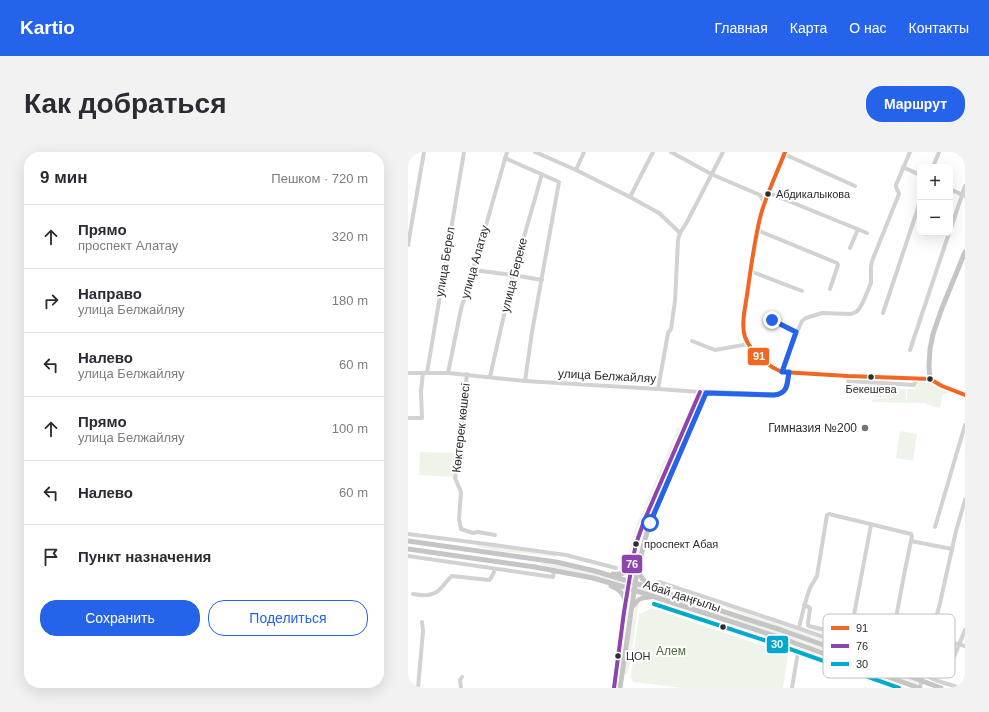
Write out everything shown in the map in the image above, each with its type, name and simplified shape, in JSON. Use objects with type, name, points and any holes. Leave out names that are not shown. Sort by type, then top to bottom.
[{"type":"main road","points":[[785,153],[769,193],[757,230],[744,316],[745,337],[749,344],[760,358],[775,369],[782,372],[930,379],[942,386],[965,395]]},
{"type":"main road","points":[[930,379],[930,349],[933,334],[965,252]]},
{"type":"main road","name":"улица Белжайляу","points":[[700,392],[780,395],[786,388],[789,372]]},
{"type":"main road","points":[[595,571],[619,575],[628,570],[652,504],[700,392]]},
{"type":"main road","points":[[620,688],[634,590],[645,538],[706,393]]},
{"type":"main road","points":[[676,446],[682,448]]},
{"type":"main road","points":[[652,504],[658,506]]},
{"type":"main road","points":[[408,541],[556,562],[595,571],[630,581],[823,645]]},
{"type":"main road","name":"Абай даңғылы","points":[[408,549],[535,567],[593,578],[628,588],[823,653]]},
{"type":"main road","points":[[614,688],[633,558]]},
{"type":"main road","points":[[535,567],[536,559]]},
{"type":"main road","points":[[640,559],[639,570],[641,578],[660,591]]},
{"type":"main road","points":[[593,578],[619,590],[624,597],[624,612]]},
{"type":"main road","points":[[630,614],[634,604],[639,599],[648,597],[657,598]]},
{"type":"main road","name":"Абай даңғылы","points":[[894,678],[920,688]]},
{"type":"main road","points":[[916,678],[941,688]]},
{"type":"street","points":[[408,245],[424,152]]},
{"type":"street","name":"улица Берел","points":[[408,418],[422,418],[421,391],[464,152]]},
{"type":"street","name":"улица Алатау","points":[[448,373],[461,309],[507,152]]},
{"type":"street","points":[[535,152],[576,170],[659,213],[680,233]]},
{"type":"street","points":[[576,170],[584,152]]},
{"type":"street","points":[[630,197],[653,152]]},
{"type":"street","points":[[671,152],[711,174],[760,195],[765,204]]},
{"type":"street","points":[[658,389],[668,333],[671,329],[675,301],[678,240],[680,233],[723,152]]},
{"type":"street","points":[[782,372],[796,332],[802,321],[822,312],[851,314],[856,312],[863,302],[871,283],[872,261],[899,194],[896,185],[910,152]]},
{"type":"street","points":[[934,164],[939,152]]},
{"type":"street","points":[[785,153],[855,186]]},
{"type":"street","points":[[505,158],[559,182],[532,332],[525,381]]},
{"type":"street","points":[[903,167],[917,174]]},
{"type":"street","name":"улица Береке","points":[[490,377],[513,275],[542,174]]},
{"type":"street","points":[[953,224],[964,195],[965,186]]},
{"type":"street","points":[[953,190],[964,195]]},
{"type":"street","points":[[769,193],[867,233]]},
{"type":"street","points":[[883,313],[917,211]]},
{"type":"street","points":[[850,248],[858,229]]},
{"type":"street","points":[[757,230],[836,262],[838,264],[830,290]]},
{"type":"street","points":[[910,350],[949,236]]},
{"type":"street","points":[[473,270],[542,280]]},
{"type":"street","points":[[750,271],[802,291]]},
{"type":"street","points":[[772,320],[796,332]]},
{"type":"street","points":[[692,341],[715,350],[749,344]]},
{"type":"street","name":"улица Белжайляу","points":[[408,372],[467,374],[525,381],[700,392]]},
{"type":"street","name":"Көктерек көшесі","points":[[467,374],[455,478],[460,492],[459,519],[461,529],[473,533],[478,532],[495,536]]},
{"type":"street","points":[[848,381],[914,384],[918,378]]},
{"type":"street","points":[[935,527],[965,425]]},
{"type":"street","points":[[937,614],[956,531],[965,500]]},
{"type":"street","points":[[799,628],[804,605],[817,576],[827,515],[829,514],[911,534],[912,536],[897,614]]},
{"type":"street","points":[[854,614],[871,525]]},
{"type":"street","points":[[408,534],[566,555],[616,568]]},
{"type":"street","points":[[911,541],[952,549]]},
{"type":"street","points":[[408,556],[553,577],[554,570]]},
{"type":"street","points":[[413,594],[424,596],[437,592],[452,576],[489,580],[492,578],[494,572]]},
{"type":"street","points":[[659,582],[823,636]]},
{"type":"street","points":[[721,611],[723,603]]},
{"type":"street","points":[[654,604],[823,661]]},
{"type":"street","points":[[804,605],[809,607],[811,610],[808,625],[823,629]]},
{"type":"street","points":[[717,625],[719,618]]},
{"type":"street","points":[[418,688],[423,631],[422,622]]},
{"type":"street","points":[[955,656],[965,630]]},
{"type":"street","points":[[955,643],[965,646]]},
{"type":"street","points":[[792,688],[798,652]]},
{"type":"street","points":[[460,688],[460,680],[462,677]]},
{"type":"street","points":[[872,678],[899,688]]},
{"type":"street","points":[[883,682],[885,678]]},
{"type":"street","points":[[931,678],[960,688]]},
{"type":"street","points":[[920,688],[922,680]]},
{"type":"green space","points":[[919,382],[929,383],[950,393],[943,394],[940,408],[926,403],[871,402],[873,399],[896,396],[873,398],[879,390],[896,394],[896,392],[880,389],[882,385],[906,389],[907,399],[907,389],[915,389]]},
{"type":"green space","points":[[678,427],[680,428],[680,431],[634,542],[629,564],[626,569],[630,547],[637,524]]},
{"type":"green space","points":[[900,431],[917,434],[913,461],[896,458]]},
{"type":"green space","points":[[420,452],[458,453],[454,477],[419,475]]},
{"type":"green space","points":[[477,544],[556,556],[497,551],[476,546]]},
{"type":"green space","points":[[541,562],[594,573],[627,583],[626,585],[593,576],[541,565]]},
{"type":"green space","points":[[638,586],[780,632],[823,647],[823,651],[637,589]]},
{"type":"green space","points":[[639,601],[640,603],[638,607],[630,664],[627,674],[624,674],[629,636],[636,605]]},
{"type":"green space","points":[[725,607],[823,639],[823,643],[759,622]]},
{"type":"green space","name":"Алем","points":[[652,608],[788,654],[783,688],[684,688],[633,682],[631,676],[639,614]]},
{"type":"green space","points":[[720,623],[744,631],[755,632],[823,657],[823,660],[720,625]]},
{"type":"green space","points":[[807,628],[823,631],[823,634]]},
{"type":"green space","points":[[899,678],[908,678],[919,682],[918,685]]},
{"type":"transit line","name":"91","points":[[785,152],[763,206],[755,244],[743,322],[745,337],[751,348],[766,363],[782,372],[930,379],[942,386],[965,395]]},
{"type":"transit line","name":"76","points":[[614,688],[624,612],[636,544],[644,521],[700,392]]},
{"type":"transit line","name":"30","points":[[654,604],[823,661]]},
{"type":"transit line","name":"30","points":[[871,678],[899,688]]},
{"type":"place","name":"Абдикалыкова","points":[[768,194]]},
{"type":"place","name":"Бекешева","points":[[871,377]]},
{"type":"place","name":"Гимназия №200","points":[[865,428]]},
{"type":"place","name":"проспект Абая","points":[[636,544]]},
{"type":"place","name":"ЦОН","points":[[618,656]]},
{"type":"route","points":[[650,523],[706,393],[780,395],[786,388],[789,372],[782,372],[796,332],[772,320]]}]
